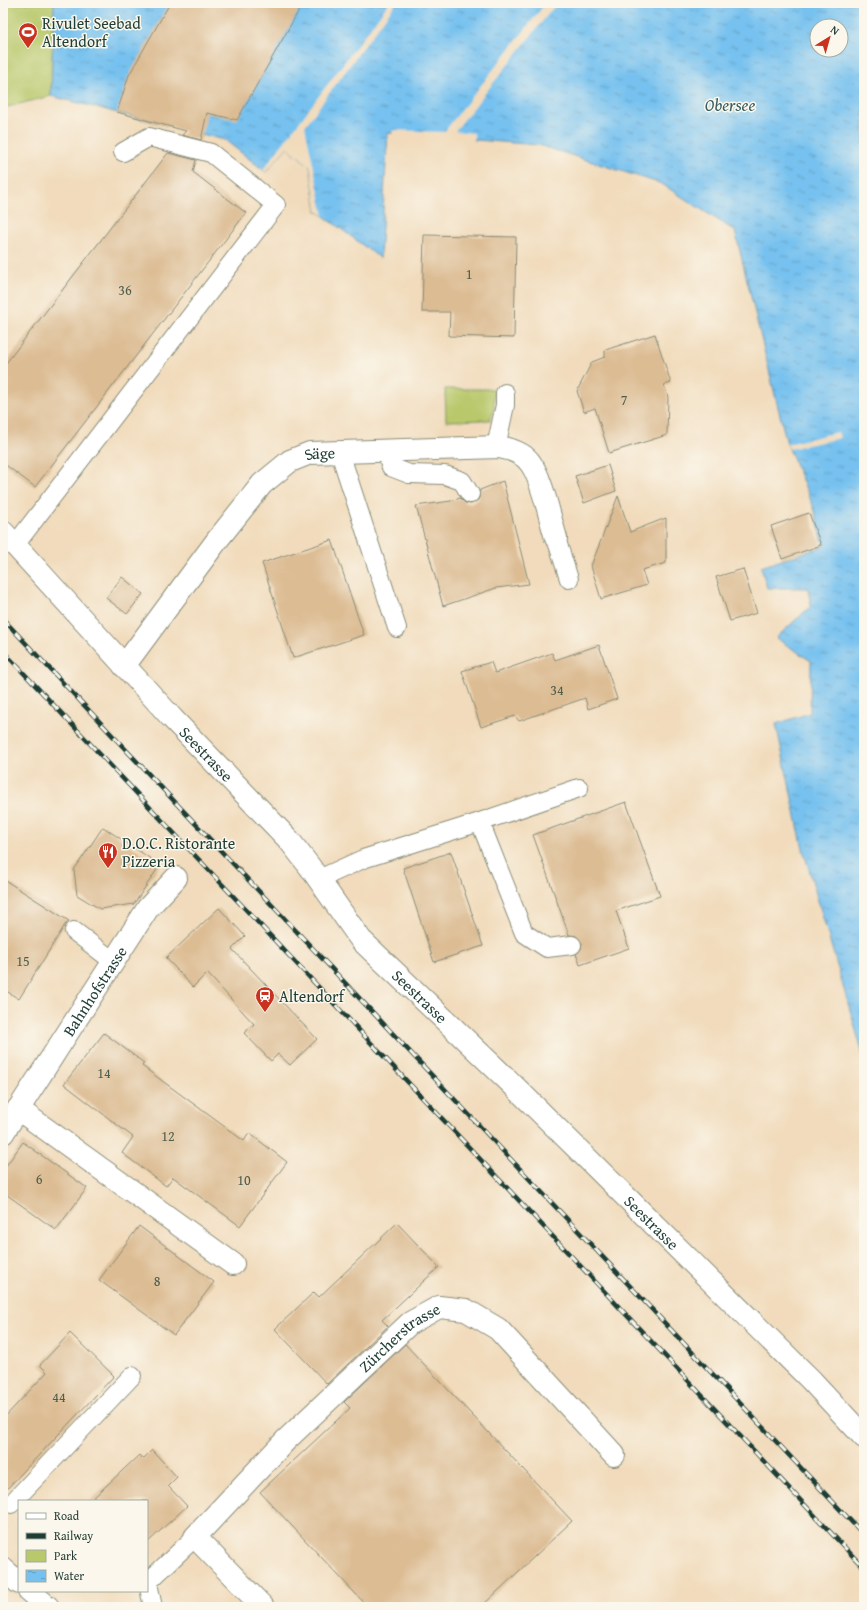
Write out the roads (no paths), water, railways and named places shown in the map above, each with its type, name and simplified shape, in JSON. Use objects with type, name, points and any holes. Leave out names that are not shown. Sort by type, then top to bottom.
[{"type":"street","name":"Säge","points":[[124,666],[218,539],[262,484],[290,461],[310,453],[496,447],[510,450],[531,463],[556,538]]},
{"type":"street","name":"Seestrasse","points":[[9,539],[124,666],[289,840],[319,879],[360,940],[512,1084],[811,1380],[864,1437]]},
{"type":"street","name":"Bahnhofstrasse","points":[[3,1133],[148,908],[176,878]]},
{"type":"street","points":[[18,1109],[233,1264]]},
{"type":"street","name":"Zürcherstrasse","points":[[195,1537],[286,1440],[410,1323],[439,1307],[466,1310],[498,1329],[614,1455]]},
{"type":"street","points":[[195,1537],[263,1607]]},
{"type":"street","points":[[3,1569],[18,1582]]},
{"type":"street","points":[[30,1592],[48,1607]]},
{"type":"lane","points":[[9,539],[276,205],[212,153],[149,137],[123,152]]},
{"type":"lane","points":[[496,447],[505,405],[505,392]]},
{"type":"lane","points":[[385,451],[391,467],[409,474],[445,474],[462,481],[470,494]]},
{"type":"lane","points":[[340,453],[397,628]]},
{"type":"lane","points":[[556,538],[569,579]]},
{"type":"lane","points":[[319,879],[363,859],[480,822],[579,788]]},
{"type":"lane","points":[[480,822],[524,933],[547,948],[572,945]]},
{"type":"lane","points":[[74,931],[113,961]]},
{"type":"lane","points":[[6,1504],[132,1376]]},
{"type":"lane","name":"Zürcherstrasse","points":[[148,1583],[195,1537]]},
{"type":"lane","points":[[148,1583],[153,1607]]},
{"type":"water","name":"Obersee","points":[[54,3],[864,3],[864,1058],[803,849],[776,724],[810,713],[811,661],[776,638],[811,606],[809,588],[767,588],[761,567],[824,546],[814,508],[787,444],[735,231],[662,184],[539,145],[388,133],[380,258],[317,211],[310,166],[287,147],[266,172],[225,140],[51,96]]},
{"type":"railway","points":[[3,619],[864,1535]]},
{"type":"railway","points":[[3,651],[864,1568]]},
{"type":"place","name":"Rivulet Seebad Altendorf","points":[[28,49]]},
{"type":"place","name":"D.O.C. Ristorante Pizzeria","points":[[108,869]]},
{"type":"place","name":"Altendorf","points":[[265,1013]]}]
